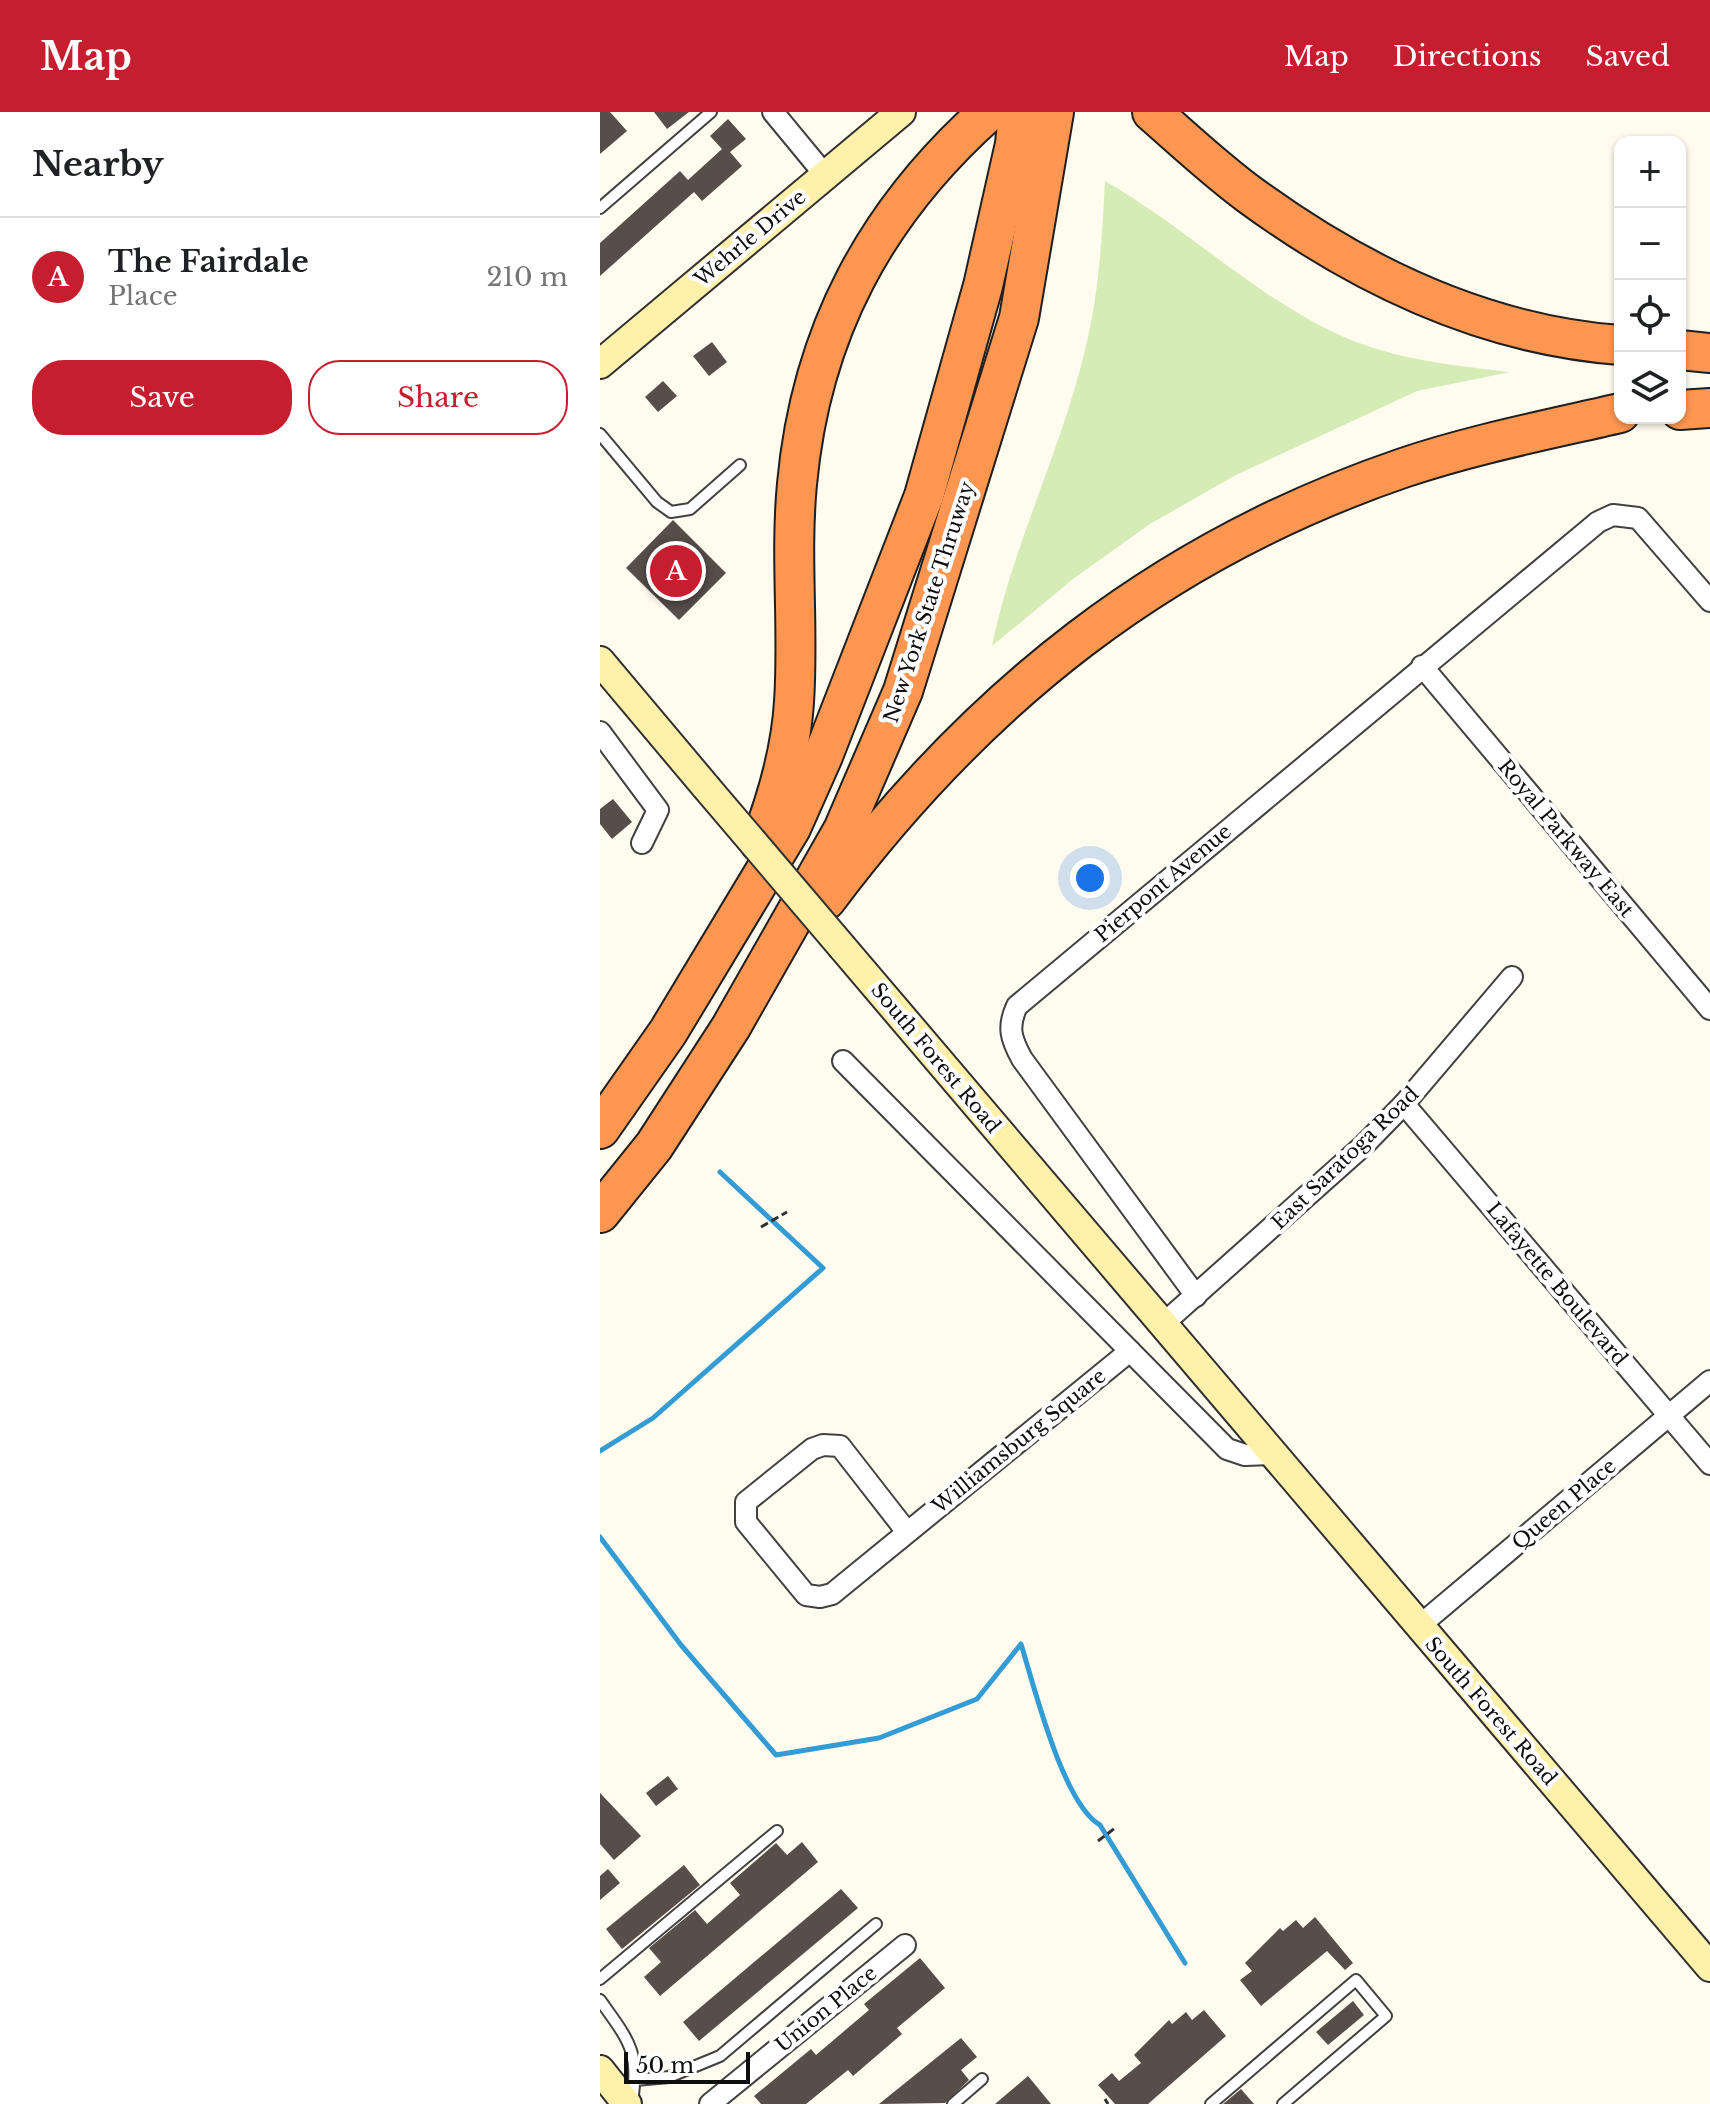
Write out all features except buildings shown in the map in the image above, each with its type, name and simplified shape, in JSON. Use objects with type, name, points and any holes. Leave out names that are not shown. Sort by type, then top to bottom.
[{"type":"highway","name":"New York State Thruway","points":[[600,1129],[668,1032],[797,813],[863,658],[924,496],[983,286],[1015,144],[1018,112]]},
{"type":"highway","name":"New York State Thruway","points":[[600,1213],[654,1146],[731,1027],[843,830],[903,691],[1019,318],[1054,112]]},
{"type":"highway","points":[[1152,112],[1248,194],[1343,258],[1430,300],[1485,319],[1587,343],[1614,345]]},
{"type":"highway","points":[[725,935],[775,806],[789,739],[794,705],[797,483],[820,359],[849,285],[890,220],[975,124]]},
{"type":"highway","points":[[1686,351],[1710,353]]},
{"type":"highway","points":[[1686,410],[1710,408]]},
{"type":"highway","points":[[731,1027],[864,850],[926,776],[1044,665],[1119,610],[1217,550],[1308,505],[1417,464],[1502,440],[1614,414]]},
{"type":"street","points":[[773,112],[825,175]]},
{"type":"street","name":"Wehrle Drive","points":[[600,364],[901,112]]},
{"type":"street","name":"Pierpont Avenue","points":[[1196,1296],[1022,1059],[1011,1040],[1010,1021],[1017,1006],[1422,666],[1580,537],[1613,515],[1638,518],[1710,601]]},
{"type":"street","name":"South Forest Road","points":[[600,661],[1710,1967]]},
{"type":"street","name":"Royal Parkway East","points":[[1422,666],[1710,1009]]},
{"type":"street","points":[[600,732],[658,810],[642,843]]},
{"type":"street","name":"East Saratoga Road","points":[[1163,1324],[1279,1224],[1404,1104],[1512,977]]},
{"type":"street","points":[[843,1061],[1227,1449],[1245,1455],[1273,1454]]},
{"type":"street","name":"Lafayette Boulevard","points":[[1404,1104],[1710,1464]]},
{"type":"street","name":"Williamsburg Square","points":[[907,1532],[840,1446],[823,1445],[812,1449],[746,1502],[744,1513],[746,1522],[806,1595],[820,1597],[832,1594],[1130,1351]]},
{"type":"street","name":"Queen Place","points":[[1418,1627],[1710,1381]]},
{"type":"street","name":"Union Place","points":[[710,2104],[905,1945]]},
{"type":"street","points":[[600,2070],[631,2096]]},
{"type":"lane","points":[[600,208],[711,112]]},
{"type":"lane","points":[[600,434],[657,502],[671,512],[690,509],[740,465]]},
{"type":"lane","points":[[600,1979],[777,1831]]},
{"type":"lane","points":[[631,2096],[720,2056],[876,1924]]},
{"type":"lane","points":[[1211,2104],[1356,1980],[1386,2016],[1285,2103]]},
{"type":"lane","points":[[600,2000],[629,2041],[637,2070],[631,2096]]},
{"type":"lane","points":[[953,2104],[982,2079]]},
{"type":"path","points":[[761,1227],[787,1212]]},
{"type":"path","points":[[1098,1841],[1115,1828]]},
{"type":"path","points":[[1105,2099],[1108,2104]]},
{"type":"green space","points":[[1105,181],[1273,298],[1333,332],[1398,355],[1510,372],[1417,391],[1236,475],[1150,524],[1073,579],[992,646],[1012,571],[1063,425],[1085,350],[1097,287]]},
{"type":"waterway","points":[[600,1451],[653,1418],[823,1268],[720,1172]]},
{"type":"waterway","points":[[600,1537],[681,1645],[776,1755],[879,1738],[977,1699],[1021,1644],[1042,1714],[1074,1794],[1100,1825],[1185,1963]]},
{"type":"place","name":"The Fairdale","points":[[676,571]]}]
